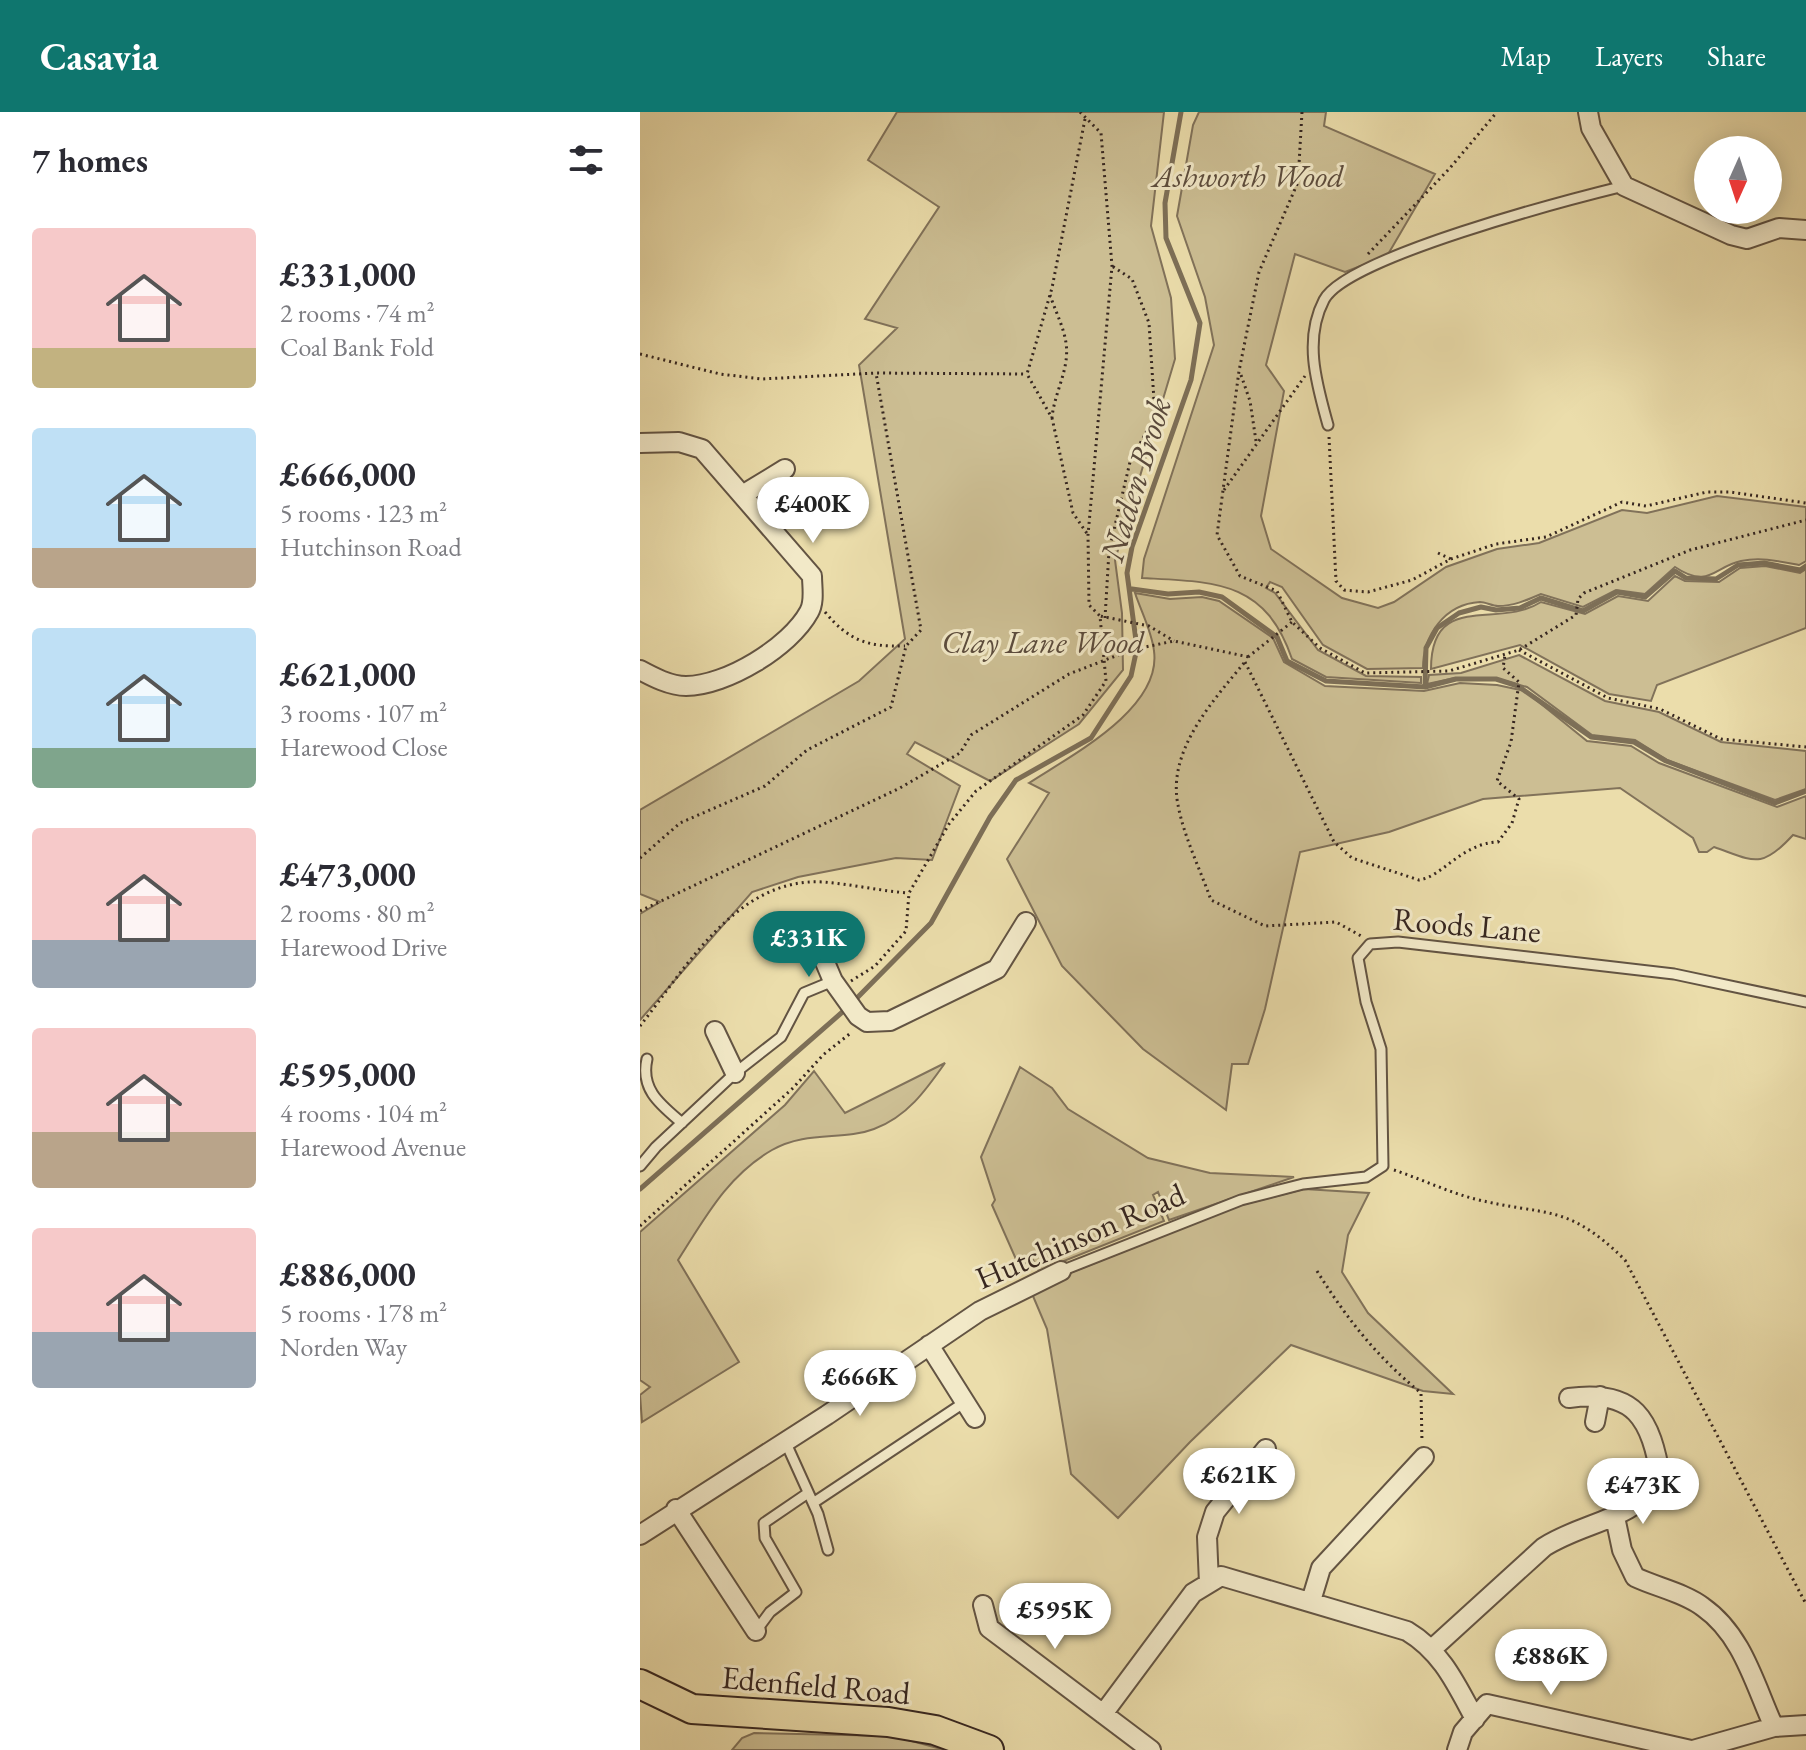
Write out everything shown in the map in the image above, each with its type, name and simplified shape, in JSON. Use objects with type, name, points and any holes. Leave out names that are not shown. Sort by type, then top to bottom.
[{"type":"main road","name":"Edenfield Road","points":[[640,1684],[692,1709],[888,1722],[935,1730],[989,1750]]},
{"type":"street","points":[[1588,112],[1591,128],[1624,186],[1731,235],[1747,239],[1779,228],[1806,230]]},
{"type":"street","points":[[640,443],[693,445],[702,449],[812,576],[809,614],[769,655],[718,680],[685,686],[648,674],[640,693]]},
{"type":"street","points":[[744,494],[785,469]]},
{"type":"street","points":[[813,934],[839,990],[862,1019],[890,1021],[997,969],[1026,922]]},
{"type":"street","points":[[715,1031],[735,1073]]},
{"type":"street","name":"Hutchinson Road","points":[[640,1535],[980,1311],[1061,1271]]},
{"type":"street","points":[[929,1345],[970,1410]]},
{"type":"street","points":[[1595,1422],[1600,1396]]},
{"type":"street","points":[[1432,1649],[1544,1547],[1563,1535],[1615,1517],[1647,1499],[1661,1480],[1657,1456],[1639,1414],[1619,1398],[1569,1398]]},
{"type":"street","points":[[1209,1583],[1207,1537],[1215,1512],[1266,1449]]},
{"type":"street","points":[[1311,1601],[1321,1568],[1420,1468]]},
{"type":"street","points":[[1244,1476],[1260,1489]]},
{"type":"street","points":[[676,1509],[756,1631]]},
{"type":"street","points":[[1615,1517],[1622,1550],[1635,1577],[1702,1606],[1729,1633],[1754,1675],[1774,1727]]},
{"type":"street","points":[[1103,1714],[1193,1593],[1221,1576],[1407,1631],[1441,1658],[1475,1719]]},
{"type":"street","points":[[983,1605],[989,1628],[1151,1750]]},
{"type":"street","points":[[1457,1750],[1463,1732],[1487,1704],[1605,1741],[1692,1750],[1774,1727],[1806,1725]]},
{"type":"lane","points":[[1328,425],[1313,367],[1320,310],[1325,298],[1347,277],[1551,203],[1624,186]]},
{"type":"lane","name":"Roods Lane","points":[[1383,1166],[1381,1049],[1366,1002],[1358,958],[1370,944],[1398,942],[1578,961],[1674,974],[1806,1002]]},
{"type":"lane","points":[[640,1166],[735,1073],[781,1037],[804,993],[839,990]]},
{"type":"lane","points":[[647,1059],[641,1073],[644,1088],[682,1123]]},
{"type":"lane","name":"Hutchinson Road","points":[[1061,1271],[1241,1200],[1303,1184],[1366,1177],[1383,1166]]},
{"type":"lane","points":[[813,1503],[970,1410]]},
{"type":"lane","points":[[785,1441],[813,1503],[828,1550]]},
{"type":"lane","points":[[756,1631],[770,1612],[796,1592],[765,1538],[764,1523],[808,1493]]},
{"type":"path","points":[[1080,112],[1101,133],[1112,266],[1088,535],[1089,605],[1102,617],[1149,626],[1174,641],[1249,657]]},
{"type":"path","points":[[1302,112],[1298,182],[1259,272],[1239,371],[1217,535],[1240,576],[1277,591],[1290,623],[1320,648],[1365,673],[1449,671],[1519,650],[1576,615],[1578,599],[1584,593],[1690,550],[1806,520]]},
{"type":"path","points":[[1347,277],[1450,168],[1497,112]]},
{"type":"path","points":[[1085,119],[1050,295],[1027,374],[1052,418],[1073,513],[1088,535]]},
{"type":"path","points":[[839,990],[875,966],[906,931],[909,893],[949,824],[976,791],[1083,715],[1106,681],[1102,617],[1109,551],[1130,462],[1155,416],[1149,323],[1132,279],[1112,266]]},
{"type":"path","points":[[1050,295],[1066,343],[1064,373],[1054,394],[1052,418]]},
{"type":"path","points":[[640,354],[720,374],[762,379],[876,373],[1027,374]]},
{"type":"path","points":[[1222,493],[1288,396],[1313,367]]},
{"type":"path","points":[[1239,371],[1250,401],[1256,443]]},
{"type":"path","points":[[640,858],[680,823],[765,786],[807,750],[891,707],[906,646],[921,630],[876,373]]},
{"type":"path","points":[[1328,425],[1336,581],[1344,590],[1368,592],[1412,580],[1451,559],[1496,544],[1546,537],[1622,502],[1646,506],[1707,492],[1730,492],[1806,503]]},
{"type":"path","points":[[1438,553],[1451,559]]},
{"type":"path","points":[[812,603],[856,642],[879,647],[906,646]]},
{"type":"path","points":[[1290,623],[1249,657],[1208,707],[1181,754],[1177,804],[1211,900],[1265,926],[1336,922],[1359,931],[1370,944]]},
{"type":"path","points":[[640,911],[900,788],[960,753],[971,735],[1069,674],[1131,650],[1174,641]]},
{"type":"path","points":[[1519,650],[1608,698],[1660,709],[1721,739],[1806,747]]},
{"type":"path","points":[[1245,662],[1334,842],[1352,858],[1419,880],[1429,879],[1448,861],[1486,842],[1498,842],[1512,823],[1519,799],[1497,781],[1511,742],[1519,682],[1503,668],[1505,654]]},
{"type":"path","points":[[640,1026],[718,927],[772,890],[820,882],[909,893]]},
{"type":"path","points":[[640,1226],[776,1104],[823,1055],[855,1030],[862,1019]]},
{"type":"path","points":[[1383,1166],[1475,1199],[1559,1213],[1596,1231],[1625,1260],[1806,1604]]},
{"type":"path","points":[[1317,1271],[1360,1336],[1385,1364],[1421,1393],[1420,1468]]},
{"type":"green space","name":"Clay Lane Wood","points":[[897,112],[1164,112],[1151,226],[1171,298],[1175,359],[1115,560],[1122,613],[1123,670],[1079,724],[990,781],[915,742],[907,754],[960,786],[932,860],[896,858],[798,877],[752,892],[640,1020],[640,914],[660,902],[640,894],[640,810],[859,681],[905,639],[859,365],[897,328],[865,319],[939,207],[868,160]]},
{"type":"green space","name":"Ashworth Wood","points":[[1199,112],[1326,112],[1324,126],[1435,174],[1387,256],[1345,272],[1295,254],[1266,365],[1284,391],[1261,516],[1271,549],[1342,598],[1378,608],[1394,602],[1446,567],[1497,549],[1539,543],[1622,510],[1647,513],[1717,496],[1806,507],[1806,561],[1799,565],[1748,560],[1704,577],[1687,574],[1675,567],[1645,594],[1616,590],[1583,607],[1541,594],[1510,605],[1467,604],[1446,615],[1438,624],[1427,644],[1423,668],[1367,669],[1323,645],[1282,587],[1270,582],[1266,588],[1275,593],[1318,650],[1366,676],[1421,677],[1421,683],[1326,677],[1292,659],[1281,633],[1267,614],[1252,600],[1234,590],[1192,581],[1142,578],[1144,559],[1214,345],[1205,297],[1177,216],[1193,125]]},
{"type":"green space","points":[[1765,566],[1800,573],[1806,569],[1806,628],[1657,685],[1651,701],[1609,694],[1520,645],[1431,669],[1434,645],[1442,629],[1454,620],[1524,610],[1541,602],[1585,614],[1618,596],[1648,601],[1675,576],[1685,581],[1719,582],[1740,568]]},
{"type":"green space","points":[[1135,593],[1170,599],[1202,597],[1219,601],[1273,638],[1284,662],[1325,686],[1424,691],[1460,683],[1497,685],[1525,691],[1587,741],[1631,746],[1659,763],[1777,807],[1806,796],[1806,839],[1793,835],[1773,854],[1756,859],[1714,847],[1707,852],[1699,852],[1693,838],[1620,788],[1483,799],[1389,832],[1300,852],[1265,1009],[1248,1064],[1232,1064],[1226,1110],[1143,1049],[1062,966],[1007,859],[1049,793],[1029,783],[1110,729],[1144,692],[1153,672],[1154,651]]},
{"type":"green space","points":[[1519,655],[1605,701],[1659,712],[1721,742],[1806,751],[1806,789],[1775,800],[1667,760],[1635,740],[1592,735],[1527,687],[1495,678],[1455,678],[1427,684],[1429,675],[1461,673]]},
{"type":"green space","points":[[945,1063],[915,1102],[886,1124],[862,1133],[785,1144],[756,1160],[730,1185],[678,1260],[739,1362],[642,1422],[640,1395],[650,1387],[640,1380],[640,1232],[785,1105],[814,1071],[845,1113]]},
{"type":"green space","points":[[1020,1067],[1052,1088],[1068,1109],[1148,1158],[1210,1173],[1294,1177],[1169,1220],[1158,1192],[1153,1195],[1164,1221],[1039,1271],[1033,1260],[1019,1266],[992,1205],[995,1200],[981,1157]]},
{"type":"green space","points":[[1304,1189],[1369,1193],[1348,1235],[1342,1272],[1368,1313],[1453,1394],[1423,1391],[1291,1345],[1190,1442],[1118,1518],[1071,1474],[1047,1329],[1030,1289],[1237,1206]]},
{"type":"green space","points":[[754,1733],[893,1736],[945,1750],[732,1750],[742,1738]]},
{"type":"waterway","name":"Naden Brook","points":[[854,1001],[931,923],[990,817],[1016,780],[1091,738],[1131,676],[1137,648],[1127,573],[1132,547],[1191,380],[1200,323],[1166,238],[1165,203],[1181,112]]},
{"type":"waterway","points":[[1425,687],[1426,648],[1437,628],[1459,613],[1481,607],[1496,610],[1520,608],[1541,598],[1583,611],[1617,592],[1645,597],[1675,571],[1686,578],[1716,579],[1738,565],[1764,563],[1800,570],[1806,566]]},
{"type":"waterway","points":[[1132,589],[1168,594],[1199,592],[1222,597],[1277,637],[1287,661],[1326,681],[1425,687],[1456,679],[1496,679],[1518,686],[1591,737],[1634,742],[1666,761],[1775,803],[1806,791]]},
{"type":"waterway","name":"Naden Brook","points":[[640,1189],[847,1008]]}]
